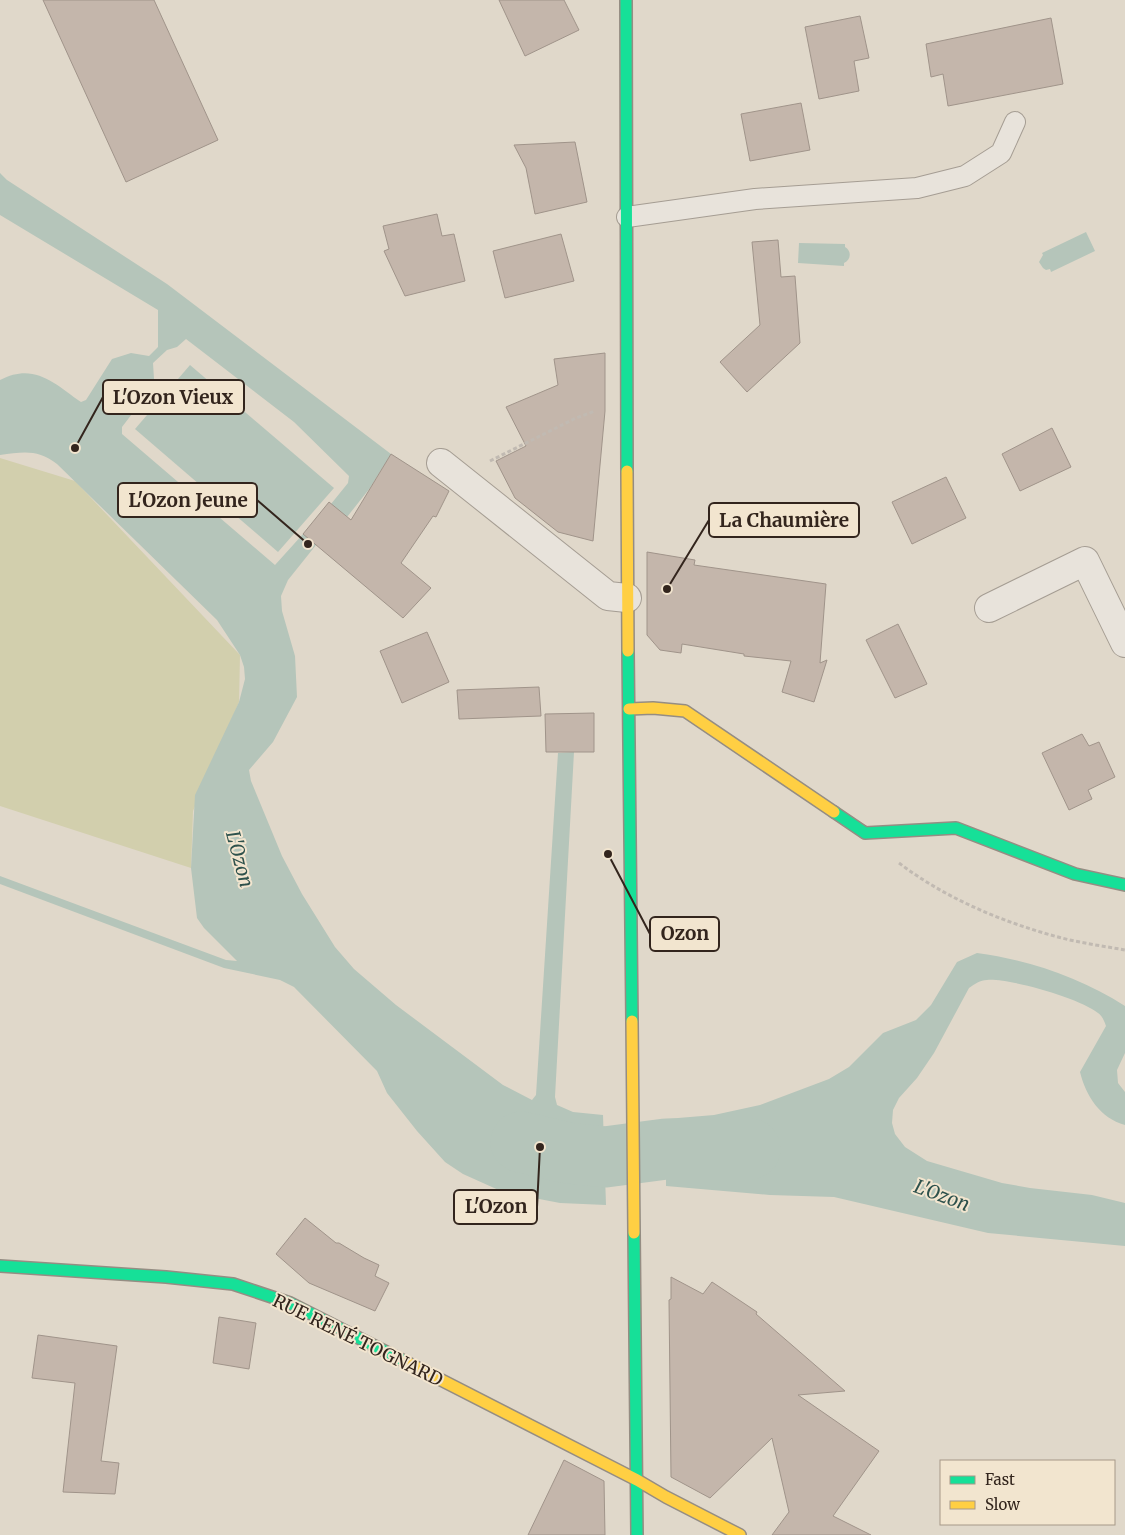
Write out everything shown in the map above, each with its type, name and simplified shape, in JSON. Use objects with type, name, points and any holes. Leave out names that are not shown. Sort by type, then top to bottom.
[{"type":"main road","points":[[626,0],[627,598],[637,1535]]},
{"type":"main road","points":[[629,709],[653,708],[686,711],[865,833],[956,828],[1075,874],[1125,885]]},
{"type":"main road","name":"RUE RENÉ TOGNARD","points":[[0,1266],[166,1276],[233,1284],[290,1303],[637,1480],[740,1535]]},
{"type":"street","points":[[449,470],[608,596],[627,598]]},
{"type":"street","points":[[989,608],[1086,561],[1125,643]]},
{"type":"lane","points":[[627,217],[755,199],[917,188],[964,176],[1001,153],[1015,122]]},
{"type":"path","points":[[449,470],[576,418],[627,403]]},
{"type":"path","points":[[865,833],[901,865],[954,898],[1011,923],[1060,937],[1125,950]]},
{"type":"shaded area","points":[[0,458],[75,481],[240,655],[239,702],[193,811],[191,868],[0,806]]},
{"type":"water","points":[[0,173],[7,180],[167,284],[391,454],[370,488],[347,517],[331,504],[348,483],[349,476],[294,422],[186,339],[177,347],[167,350],[153,363],[154,379],[148,393],[122,427],[122,434],[275,565],[303,534],[316,545],[288,580],[281,596],[282,611],[295,656],[297,697],[273,742],[249,770],[251,781],[282,856],[302,894],[335,947],[354,969],[396,1005],[503,1085],[532,1100],[536,1095],[558,753],[574,752],[555,1097],[557,1105],[573,1112],[603,1115],[606,1205],[560,1203],[503,1192],[463,1174],[445,1162],[387,1093],[377,1071],[294,987],[280,980],[224,968],[0,884],[0,876],[226,960],[237,961],[204,928],[197,918],[191,868],[195,795],[239,702],[245,679],[240,655],[217,620],[57,464],[37,454],[0,455],[0,380],[23,373],[33,374],[52,382],[81,402],[86,400],[112,359],[131,353],[149,356],[158,347],[158,310],[0,215]]},
{"type":"water","points":[[1086,232],[1095,251],[1051,272],[1050,269],[1046,270],[1043,268],[1039,262],[1043,255],[1042,253]]},
{"type":"water","points":[[799,243],[845,244],[850,253],[849,258],[844,263],[844,266],[798,263]]},
{"type":"water","points":[[190,365],[334,488],[278,552],[135,429]]},
{"type":"water","points":[[977,953],[1035,965],[1091,987],[1125,1006],[1125,1053],[1117,1070],[1118,1083],[1125,1092],[1125,1125],[1108,1117],[1095,1105],[1086,1089],[1080,1072],[1106,1026],[1101,1015],[1089,1007],[1061,995],[1011,982],[987,980],[980,981],[969,988],[934,1053],[917,1078],[899,1098],[893,1110],[892,1123],[895,1134],[905,1147],[927,1161],[1002,1183],[1092,1195],[1125,1203],[1125,1246],[988,1233],[834,1197],[770,1195],[666,1186],[666,1119],[714,1115],[760,1105],[829,1079],[849,1067],[883,1033],[916,1020],[931,1005],[957,962]]},
{"type":"building","points":[[43,0],[154,0],[218,140],[126,182]]},
{"type":"building","points":[[499,0],[564,0],[579,30],[525,56]]},
{"type":"building","points":[[860,16],[869,58],[854,61],[859,91],[819,99],[805,27]]},
{"type":"building","points":[[1051,18],[1063,84],[948,106],[943,74],[931,77],[926,44]]},
{"type":"building","points":[[801,103],[810,150],[750,161],[741,114]]},
{"type":"building","points":[[575,142],[587,202],[535,214],[526,168],[514,145]]},
{"type":"building","points":[[437,214],[442,236],[454,234],[465,281],[405,296],[384,251],[389,249],[383,226]]},
{"type":"building","points":[[561,234],[574,281],[505,298],[493,251]]},
{"type":"building","points":[[778,240],[781,277],[795,276],[800,343],[747,392],[720,362],[760,325],[752,242]]},
{"type":"building","points":[[605,353],[605,411],[593,541],[558,532],[515,498],[496,461],[526,446],[506,407],[558,385],[554,359]]},
{"type":"building","points":[[1052,428],[1071,467],[1020,491],[1002,454]]},
{"type":"building","points":[[391,454],[449,491],[436,517],[433,516],[401,563],[431,588],[403,618],[303,534],[329,502],[351,520]]},
{"type":"building","points":[[946,477],[966,518],[912,544],[892,502]]},
{"type":"building","points":[[647,552],[695,560],[694,565],[826,584],[820,663],[827,660],[814,702],[782,692],[791,661],[744,656],[744,654],[682,644],[681,653],[660,650],[647,635]]},
{"type":"building","points":[[898,624],[927,684],[895,698],[866,640]]},
{"type":"building","points":[[427,632],[449,682],[402,703],[380,651]]},
{"type":"building","points":[[539,687],[541,716],[459,719],[457,690]]},
{"type":"building","points":[[594,713],[594,752],[546,752],[545,714]]},
{"type":"building","points":[[1082,734],[1089,746],[1099,742],[1115,777],[1088,790],[1092,799],[1069,810],[1042,753]]},
{"type":"building","points":[[305,1218],[336,1243],[379,1265],[375,1276],[389,1283],[375,1311],[309,1283],[276,1254]]},
{"type":"building","points":[[671,1277],[703,1294],[712,1282],[757,1312],[756,1314],[845,1391],[798,1395],[879,1451],[833,1516],[871,1535],[772,1535],[789,1512],[772,1438],[710,1498],[671,1477],[669,1300],[671,1299]]},
{"type":"building","points":[[219,1317],[256,1323],[249,1369],[213,1363]]},
{"type":"building","points":[[38,1335],[117,1346],[101,1461],[119,1463],[115,1494],[63,1492],[75,1383],[32,1378]]},
{"type":"building","points":[[564,1460],[604,1481],[605,1535],[528,1535]]},
{"type":"waterway","name":"L'Ozon","points":[[521,1142],[568,1153],[605,1157],[666,1149],[750,1149]]},
{"type":"traffic: fast","points":[[626,0],[627,471]]},
{"type":"traffic: fast","points":[[628,651],[632,1021]]},
{"type":"traffic: fast","points":[[834,812],[865,833],[956,828],[1075,874],[1125,885]]},
{"type":"traffic: fast","points":[[634,1233],[637,1535]]},
{"type":"traffic: fast","points":[[0,1266],[166,1277],[233,1284],[290,1303],[406,1362]]},
{"type":"traffic: slow","points":[[627,471],[628,651]]},
{"type":"traffic: slow","points":[[629,709],[653,708],[685,711],[834,812]]},
{"type":"traffic: slow","points":[[632,1021],[634,1233]]},
{"type":"traffic: slow","points":[[406,1362],[740,1535]]},
{"type":"place","name":"L'Ozon Vieux","points":[[75,448]]},
{"type":"place","name":"L'Ozon Jeune","points":[[308,544]]},
{"type":"place","name":"La Chaumière","points":[[667,589]]},
{"type":"place","name":"Ozon","points":[[608,854]]},
{"type":"place","name":"L'Ozon","points":[[540,1147]]}]
